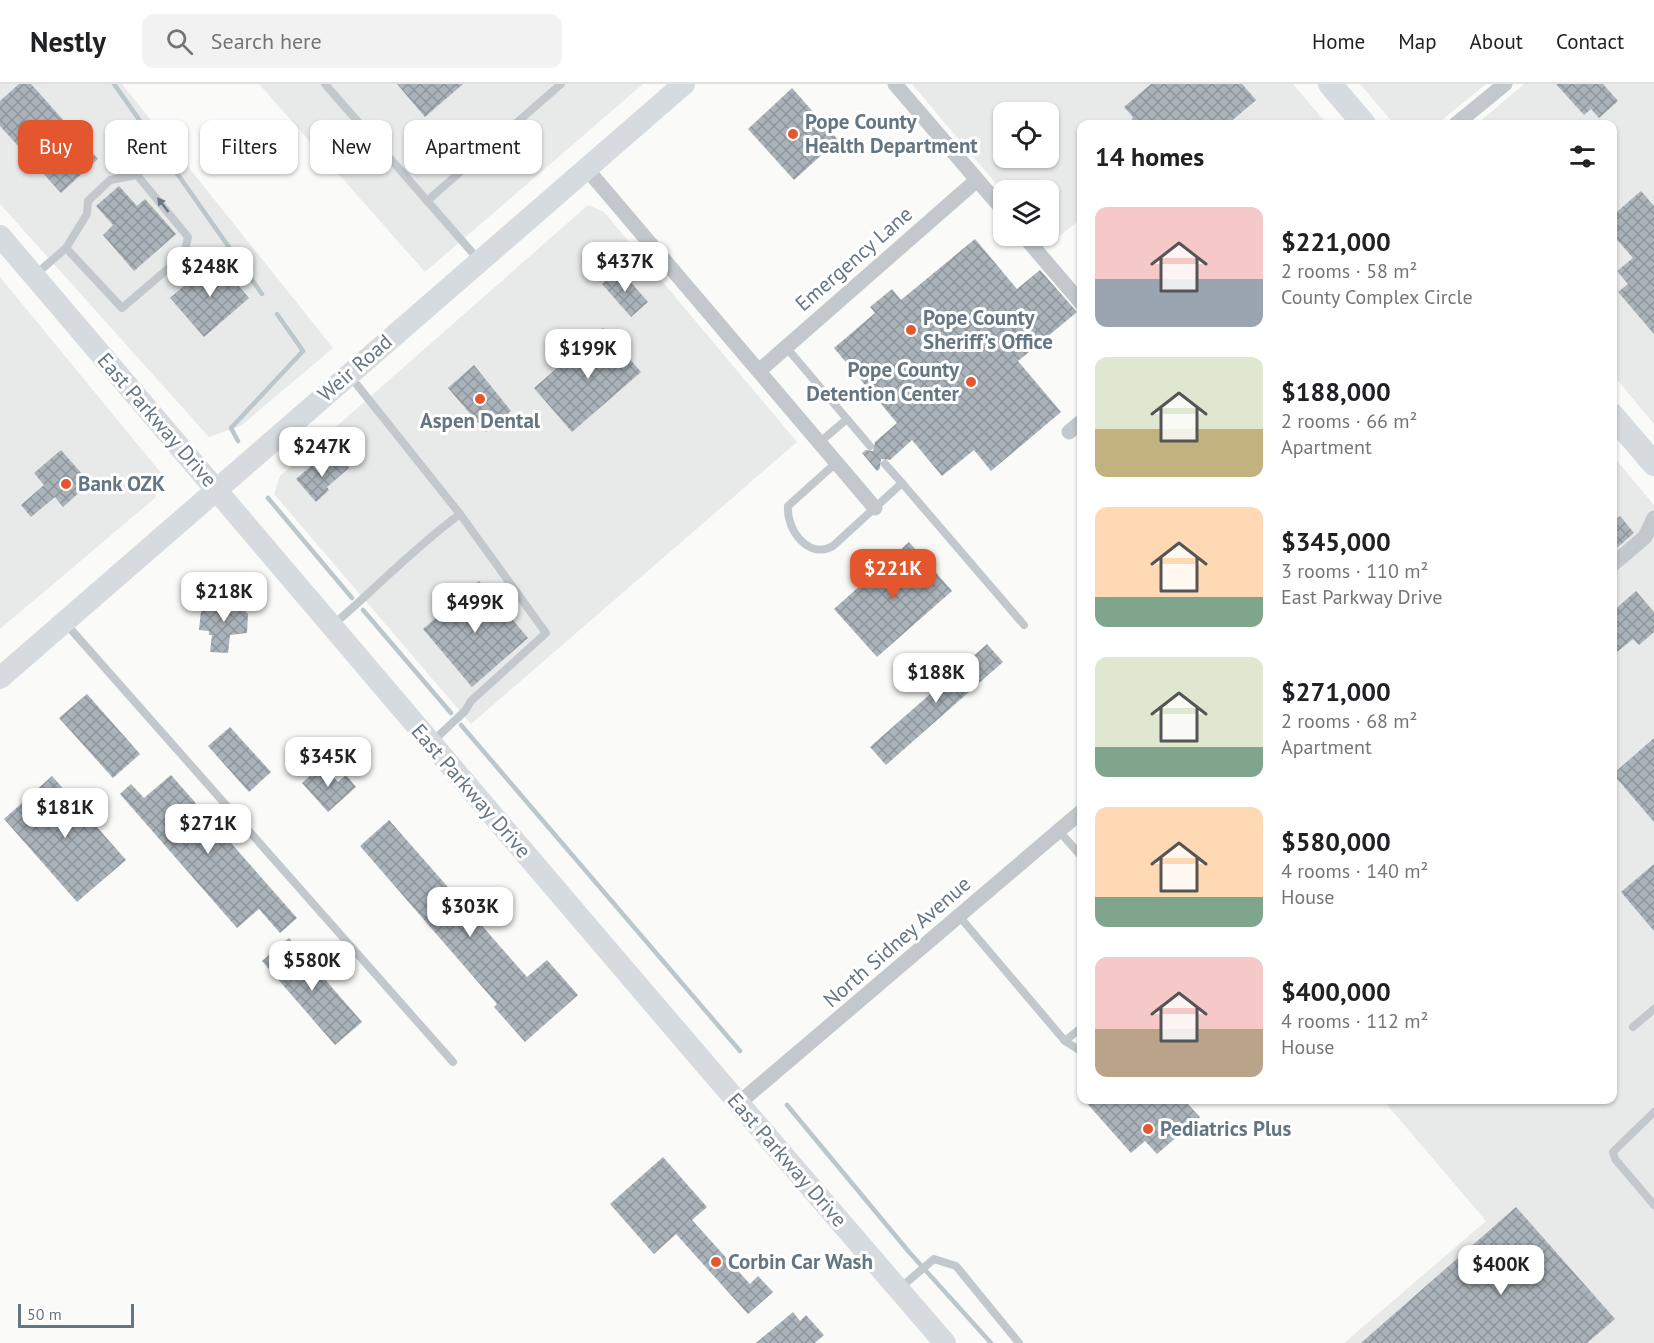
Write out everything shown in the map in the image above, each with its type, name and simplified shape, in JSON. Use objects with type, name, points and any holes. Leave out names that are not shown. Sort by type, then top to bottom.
[{"type":"main road","name":"Weir Road","points":[[0,678],[684,84]]},
{"type":"main road","points":[[1330,84],[1361,120]]},
{"type":"main road","name":"East Parkway Drive","points":[[0,236],[217,489],[430,744],[945,1343]]},
{"type":"main road","points":[[1617,421],[1654,464]]},
{"type":"street","points":[[895,84],[993,199]]},
{"type":"street","points":[[1461,120],[1505,84]]},
{"type":"street","points":[[586,168],[875,508]]},
{"type":"street","name":"Emergency Lane","points":[[760,370],[977,180]]},
{"type":"street","points":[[1033,246],[1077,298]]},
{"type":"street","points":[[1069,432],[1077,425]]},
{"type":"street","points":[[1617,561],[1645,537],[1654,518]]},
{"type":"street","name":"North Sidney Avenue","points":[[739,1103],[1077,816]]},
{"type":"lane","points":[[325,84],[479,260]]},
{"type":"lane","points":[[427,201],[561,84]]},
{"type":"lane","points":[[34,276],[66,248],[87,214],[88,201],[110,180],[137,175],[188,237],[184,255],[122,308],[66,248]]},
{"type":"lane","points":[[786,347],[870,446]]},
{"type":"lane","points":[[348,374],[460,514],[546,633],[471,701],[465,711],[430,744]]},
{"type":"lane","points":[[820,442],[848,419]]},
{"type":"lane","points":[[837,462],[788,506],[787,516],[796,533],[807,546],[815,551],[825,551],[902,483]]},
{"type":"lane","points":[[885,464],[1023,625]]},
{"type":"lane","points":[[332,626],[377,587],[390,571],[420,544],[460,514]]},
{"type":"lane","points":[[64,622],[453,1062]]},
{"type":"lane","points":[[1059,831],[1077,851]]},
{"type":"lane","points":[[959,916],[1065,1041],[1077,1049]]},
{"type":"lane","points":[[1633,1028],[1654,1009]]},
{"type":"lane","points":[[1065,1041],[1077,1031]]},
{"type":"lane","points":[[1654,1112],[1613,1152],[1615,1159],[1654,1205]]},
{"type":"lane","points":[[899,1290],[934,1259],[956,1266],[1019,1343]]},
{"type":"shaded area","points":[[0,84],[122,84],[151,120],[105,120],[105,174],[188,174],[188,167],[333,348],[242,425],[209,437],[0,204]]},
{"type":"shaded area","points":[[259,84],[643,84],[542,171],[542,120],[404,120],[404,174],[539,174],[425,272],[338,174],[392,174],[392,120],[310,120],[310,142],[298,128],[298,120],[291,120]]},
{"type":"shaded area","points":[[912,84],[1293,84],[1324,120],[1077,120],[1077,222],[1059,236],[1059,180],[993,180]]},
{"type":"shaded area","points":[[1360,84],[1486,84],[1442,120],[1391,120]]},
{"type":"shaded area","points":[[1524,84],[1654,84],[1654,424],[1617,380],[1617,120],[1482,120]]},
{"type":"shaded area","points":[[588,205],[604,212],[797,442],[471,724],[274,494],[280,476]]},
{"type":"shaded area","points":[[0,277],[161,473],[155,498],[0,629]]},
{"type":"shaded area","points":[[1617,461],[1654,505],[1654,1343],[1344,1343],[1486,1221],[1386,1104],[1617,1104]]},
{"type":"building","points":[[19,84],[31,84],[63,120],[18,120],[18,146],[0,126],[0,101]]},
{"type":"building","points":[[397,84],[463,84],[425,117]]},
{"type":"building","points":[[1151,84],[1242,84],[1256,100],[1233,120],[1132,120],[1133,117],[1124,107]]},
{"type":"building","points":[[1556,84],[1603,84],[1618,101],[1599,118],[1591,109],[1584,115]]},
{"type":"building","name":"Pope County Health Department","points":[[792,88],[838,140],[794,180],[748,129]]},
{"type":"building","points":[[93,153],[98,159],[93,164]]},
{"type":"building","points":[[44,174],[82,174],[61,193]]},
{"type":"building","points":[[119,186],[137,206],[145,199],[176,234],[134,271],[103,235],[113,225],[96,206]]},
{"type":"building","points":[[1641,191],[1654,206],[1654,334],[1618,292],[1628,284],[1617,271],[1633,258],[1617,240],[1617,212]]},
{"type":"building","name":"Pope County Detention Center","points":[[975,239],[1017,289],[1040,270],[1077,312],[1018,361],[1061,412],[991,471],[974,450],[942,476],[912,440],[890,460],[881,459],[880,468],[877,471],[862,453],[866,450],[873,451],[875,442],[897,423],[834,348],[875,313],[870,307],[892,289],[901,300]]},
{"type":"building","points":[[215,259],[249,298],[204,337],[170,298]]},
{"type":"building","points":[[619,269],[648,302],[631,317],[602,284]]},
{"type":"building","points":[[603,328],[641,372],[572,432],[534,388]]},
{"type":"building","name":"Aspen Dental","points":[[474,365],[511,411],[486,432],[448,388]]},
{"type":"building","name":"Bank OZK","points":[[61,450],[90,483],[63,507],[55,497],[31,517],[21,505],[44,485],[34,473]]},
{"type":"building","points":[[338,455],[349,468],[327,487],[329,490],[316,502],[296,479],[312,465],[319,472]]},
{"type":"building","points":[[1620,516],[1634,533],[1617,548],[1617,519]]},
{"type":"building","points":[[909,542],[952,591],[877,657],[834,609]]},
{"type":"building","points":[[479,581],[528,638],[472,687],[423,629]]},
{"type":"building","points":[[1636,591],[1654,612],[1654,632],[1639,645],[1633,639],[1617,652],[1617,608]]},
{"type":"building","points":[[217,599],[236,601],[248,614],[247,633],[230,635],[228,653],[210,652],[212,635],[209,635],[209,631],[199,630],[201,611],[217,603]]},
{"type":"building","points":[[987,644],[1003,662],[886,765],[870,747]]},
{"type":"building","points":[[87,694],[140,754],[113,778],[59,718]]},
{"type":"building","points":[[230,727],[271,772],[249,792],[208,746]]},
{"type":"building","points":[[1654,738],[1654,822],[1617,779],[1617,770]]},
{"type":"building","points":[[322,765],[338,782],[346,775],[356,787],[328,812],[302,783]]},
{"type":"building","points":[[171,775],[297,918],[280,933],[259,909],[237,928],[120,794],[131,784],[144,798]]},
{"type":"building","points":[[52,776],[126,860],[77,902],[4,819]]},
{"type":"building","points":[[389,820],[527,977],[547,960],[578,995],[525,1042],[494,1007],[497,1004],[360,846]]},
{"type":"building","points":[[1654,864],[1654,931],[1621,892]]},
{"type":"building","points":[[289,938],[362,1022],[335,1045],[262,961]]},
{"type":"building","name":"Pediatrics Plus","points":[[1088,1104],[1188,1104],[1200,1117],[1157,1154],[1145,1141],[1131,1153]]},
{"type":"building","points":[[663,1157],[707,1207],[692,1220],[750,1284],[758,1276],[773,1292],[748,1314],[676,1234],[654,1254],[610,1204]]},
{"type":"building","points":[[1516,1207],[1615,1319],[1587,1343],[1361,1343]]},
{"type":"building","points":[[793,1312],[800,1321],[806,1315],[824,1335],[815,1343],[756,1343]]},
{"type":"waterway","points":[[114,84],[262,294]]},
{"type":"waterway","points":[[238,441],[231,428],[303,351],[277,314]]},
{"type":"waterway","points":[[268,498],[352,598]]},
{"type":"waterway","points":[[363,610],[451,713]]},
{"type":"waterway","points":[[461,725],[740,1051]]},
{"type":"waterway","points":[[787,1105],[909,1252],[991,1343]]},
{"type":"place","name":"Pope County Health Department","points":[[793,134]]},
{"type":"place","name":"Pope County Sheriff's Office","points":[[911,330]]},
{"type":"place","name":"Pope County Detention Center","points":[[971,382]]},
{"type":"place","name":"Aspen Dental","points":[[480,399]]},
{"type":"place","name":"Bank OZK","points":[[66,484]]},
{"type":"place","name":"Pediatrics Plus","points":[[1148,1129]]},
{"type":"place","name":"Corbin Car Wash","points":[[716,1262]]}]
